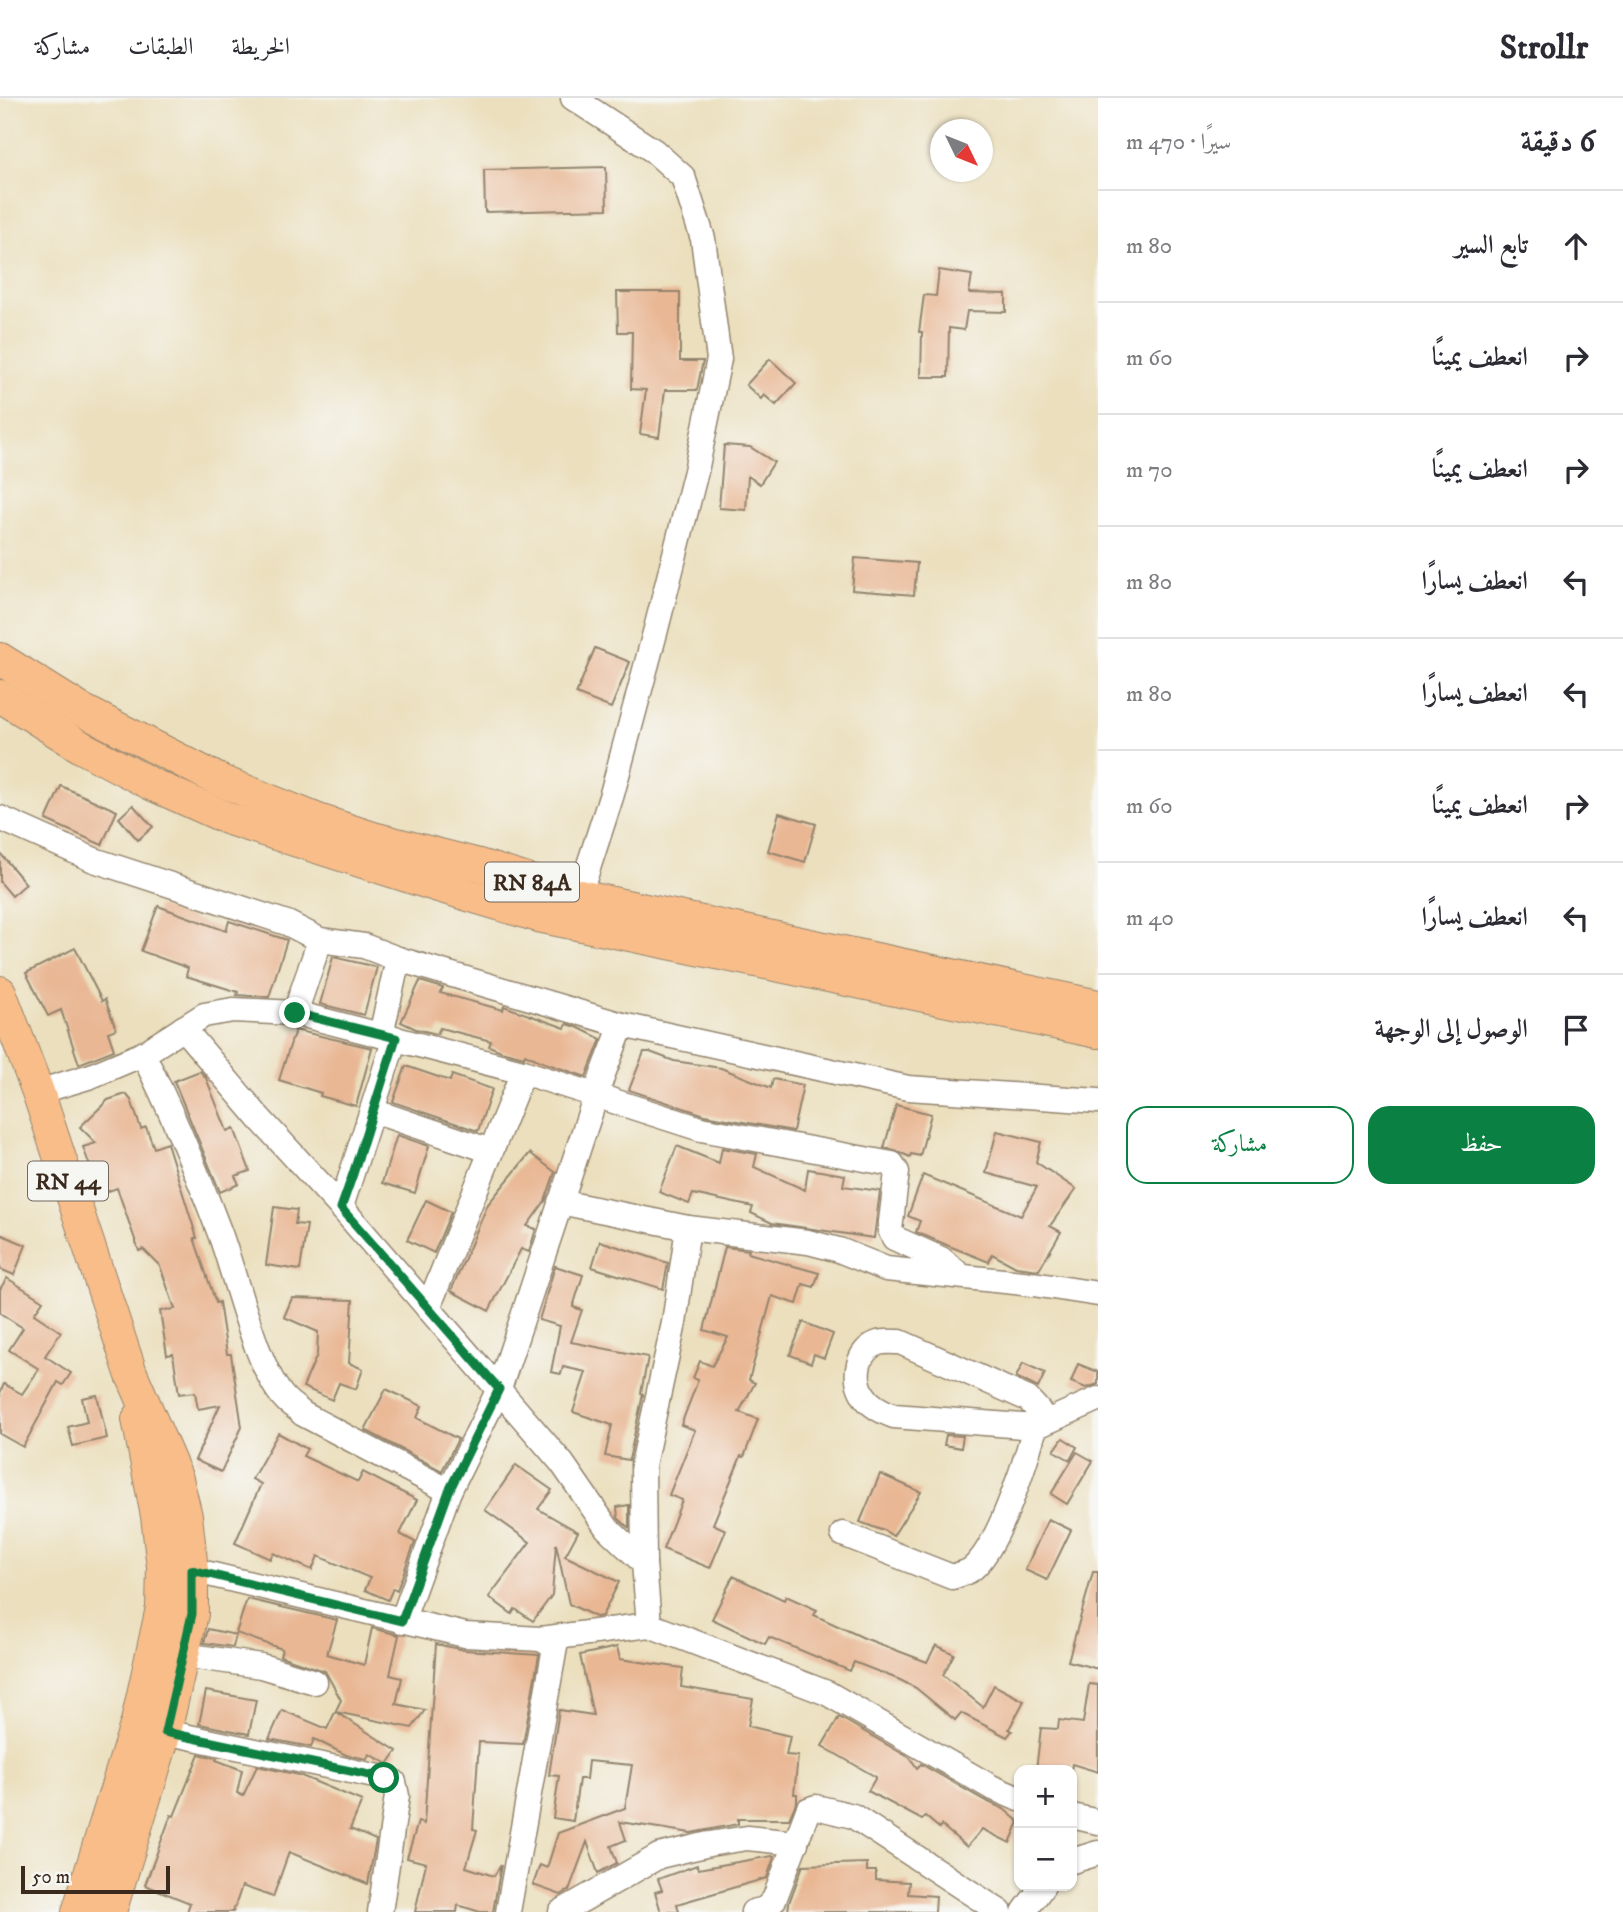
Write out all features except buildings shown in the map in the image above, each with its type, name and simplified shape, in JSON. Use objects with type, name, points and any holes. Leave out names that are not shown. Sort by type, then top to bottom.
[{"type":"main road","name":"RN 84A","points":[[0,659],[104,722],[221,781],[321,821],[373,838],[479,865],[579,896],[1098,1006]]},
{"type":"main road","name":"RN 84A","points":[[0,696],[14,715],[151,784],[229,819],[538,916],[1098,1032]]},
{"type":"main road","name":"RN 44","points":[[0,992],[38,1092],[131,1373],[177,1479],[186,1516],[192,1570],[192,1614],[165,1732],[110,1912]]},
{"type":"main road","name":"RN 44","points":[[78,1912],[137,1722],[162,1608],[163,1567],[157,1516],[148,1481],[131,1373]]},
{"type":"street","points":[[573,98],[654,151],[684,177],[703,239],[719,359],[696,471],[656,629],[612,794],[579,896]]},
{"type":"street","points":[[0,818],[94,860],[287,923],[320,940],[364,946],[398,959],[622,1026],[908,1088],[1098,1101]]},
{"type":"street","points":[[295,1013],[320,940]]},
{"type":"street","points":[[341,1208],[373,1111],[388,1037],[398,959]]},
{"type":"street","points":[[38,1092],[91,1076],[143,1054],[204,1015],[233,1010],[295,1013],[523,1072],[701,1129],[892,1164],[897,1172],[890,1230],[894,1238],[941,1259],[960,1275]]},
{"type":"street","points":[[402,1621],[449,1491],[499,1389],[560,1202],[622,1026]]},
{"type":"street","points":[[183,1028],[574,1477],[607,1528],[644,1563]]},
{"type":"street","points":[[143,1054],[187,1144],[224,1244],[258,1349],[285,1400],[303,1414],[449,1491]]},
{"type":"street","points":[[428,1308],[523,1072]]},
{"type":"street","points":[[373,1111],[491,1151]]},
{"type":"street","points":[[560,1202],[688,1228],[808,1242],[839,1250],[886,1269],[960,1275],[1098,1294]]},
{"type":"street","points":[[649,1625],[644,1563],[643,1465],[674,1323],[688,1228]]},
{"type":"street","points":[[843,1534],[952,1577],[971,1570],[988,1549],[1025,1464],[1035,1427],[1038,1412],[1028,1399],[900,1342],[878,1343],[863,1354],[856,1371],[863,1395],[879,1410],[894,1416],[1035,1427],[1098,1399]]},
{"type":"street","points":[[192,1570],[465,1635],[541,1639],[649,1625],[827,1693],[991,1787],[1014,1797]]},
{"type":"street","points":[[508,1912],[555,1647],[541,1639]]},
{"type":"street","points":[[183,1655],[261,1666],[315,1682]]},
{"type":"street","points":[[165,1732],[394,1782],[397,1796],[380,1912]]},
{"type":"street","points":[[753,1912],[765,1909],[774,1900],[808,1810],[816,1807],[853,1816],[1000,1912]]},
{"type":"street","points":[[1077,1817],[1098,1822]]},
{"type":"street","points":[[561,1912],[659,1857],[709,1844],[747,1838],[796,1843]]},
{"type":"street","points":[[1077,1859],[1098,1853]]},
{"type":"street","points":[[1024,1912],[1039,1891]]},
{"type":"route","points":[[295,1013],[396,1038],[341,1208],[499,1389],[449,1491],[402,1621],[192,1570],[192,1614],[165,1732],[384,1778]]}]
